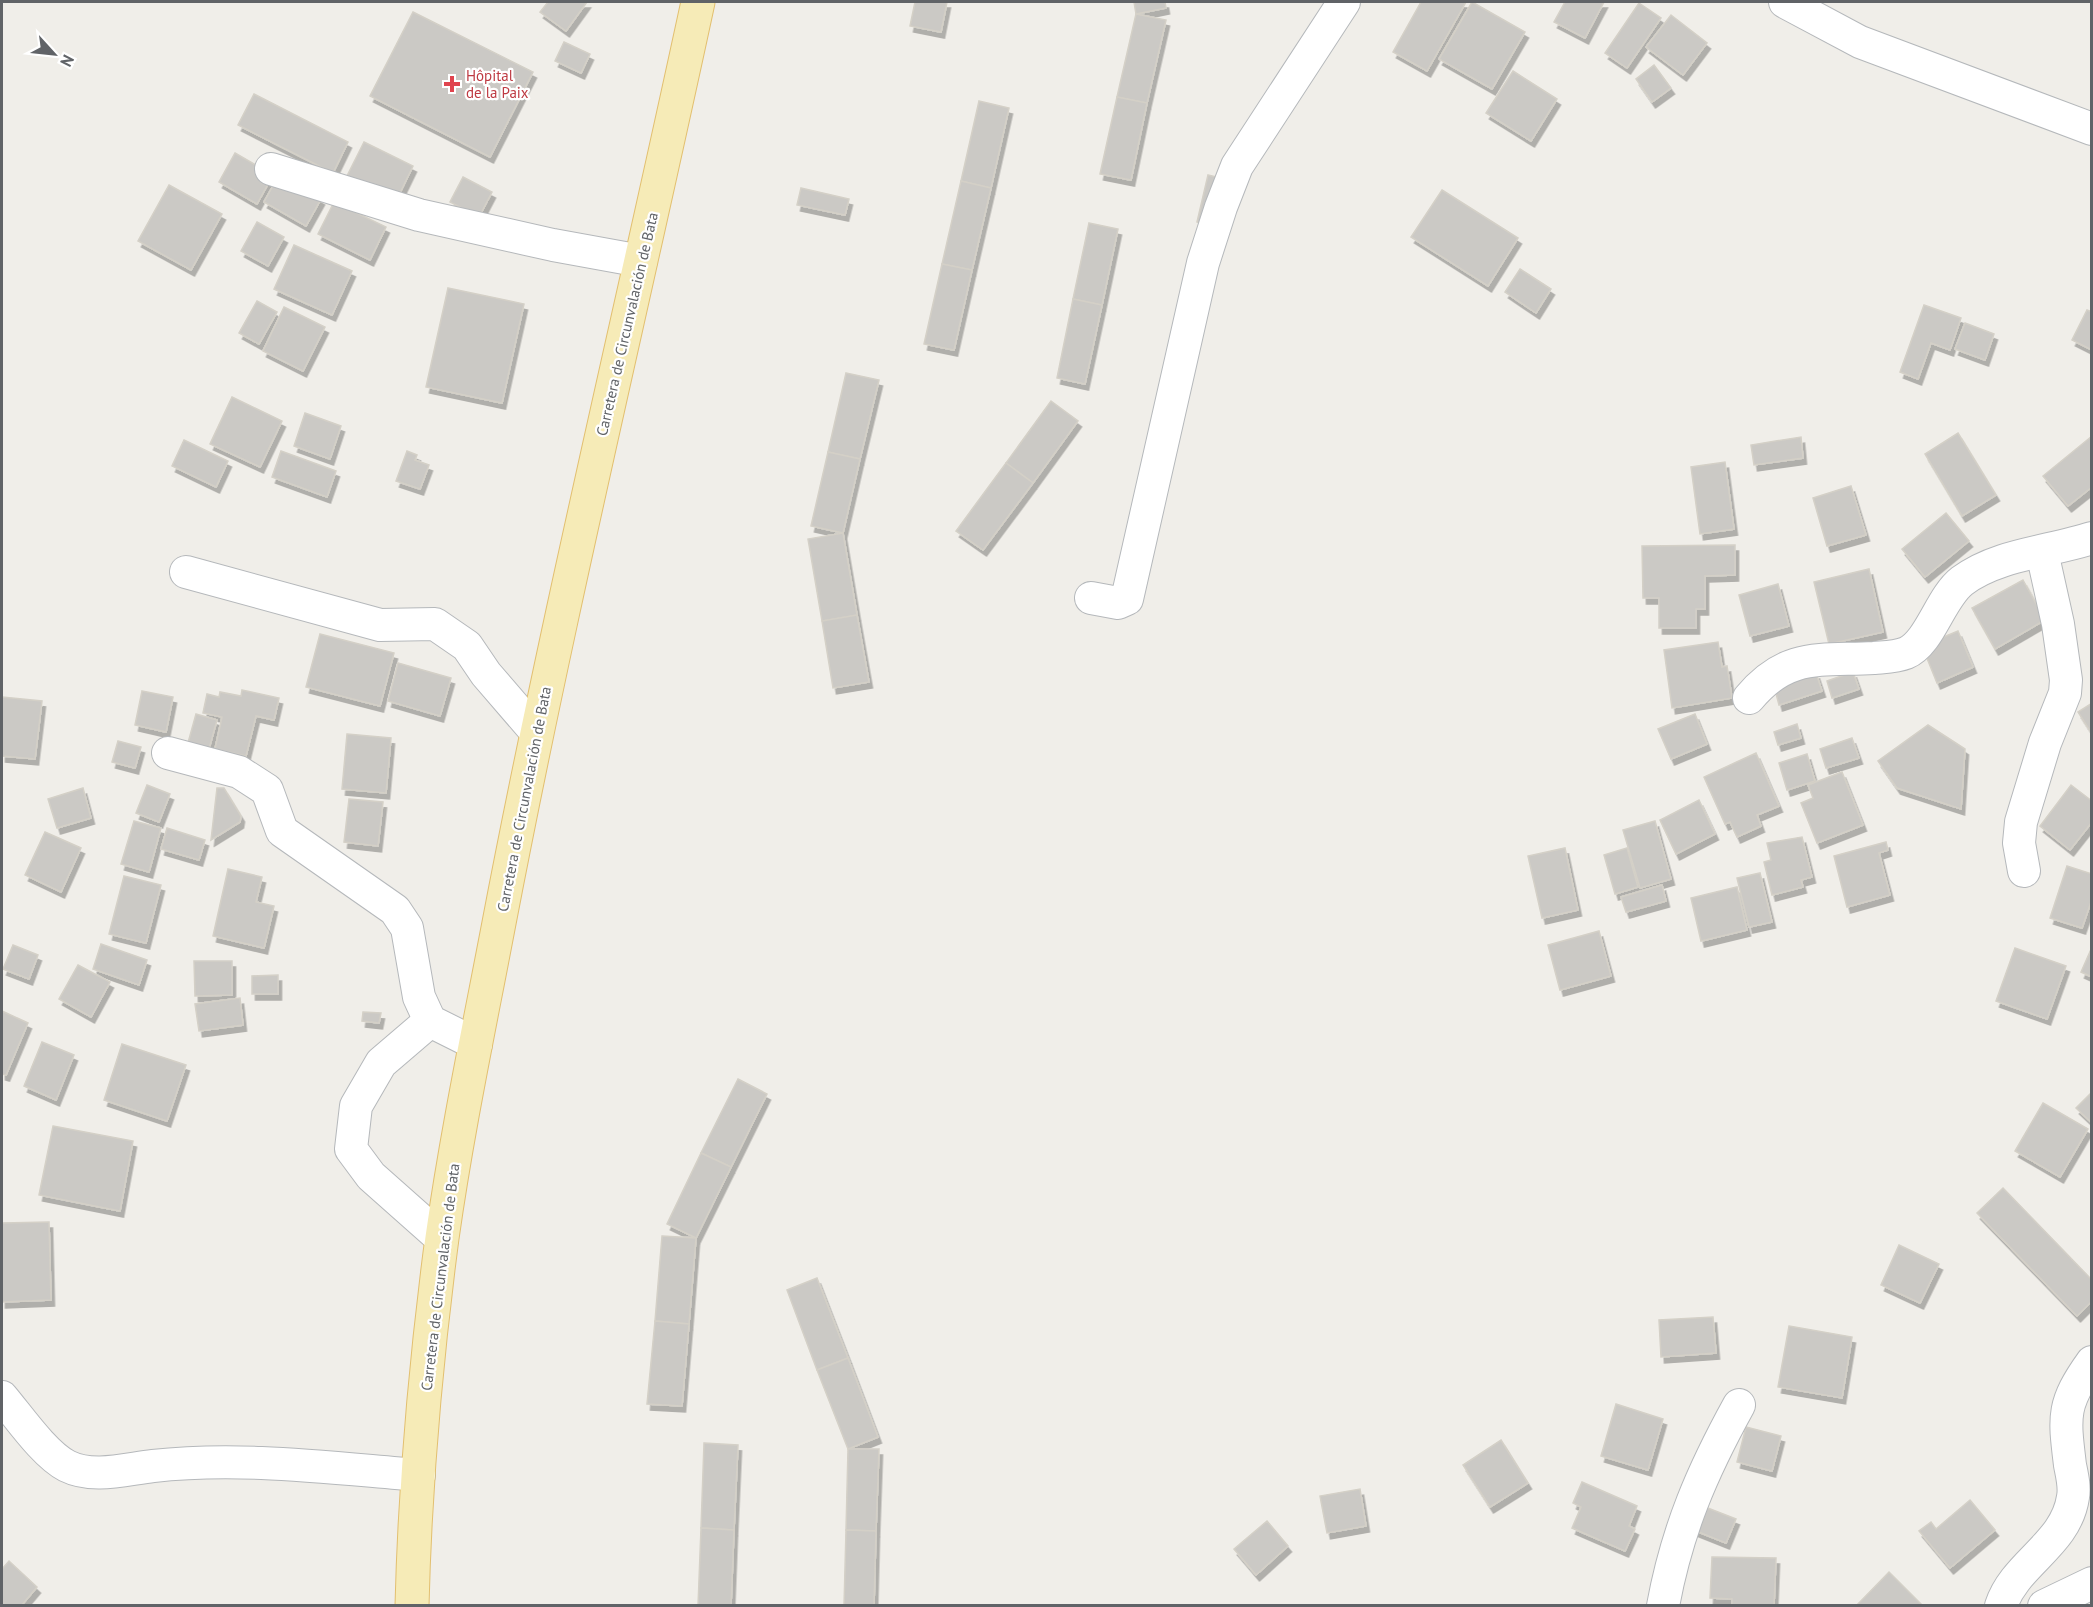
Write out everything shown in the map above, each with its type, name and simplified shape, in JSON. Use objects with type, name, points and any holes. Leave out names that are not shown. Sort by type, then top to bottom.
[{"type":"main road","name":"Carretera de Circunvalación de Bata","points":[[412,1605],[419,1475],[442,1239],[476,1044],[536,732],[696,2]]},
{"type":"street","points":[[1091,598],[1118,603],[1126,599],[1203,263],[1237,166],[1344,2]]},
{"type":"street","points":[[1785,2],[1860,42],[2091,129]]},
{"type":"street","points":[[271,168],[419,215],[553,245],[641,261]]},
{"type":"street","points":[[1749,698],[1764,680],[1809,659],[1891,657],[1907,653],[1920,641],[1960,583],[1996,562],[2091,538]]},
{"type":"street","points":[[2024,871],[2019,843],[2021,822],[2045,743],[2065,693],[2066,680],[2058,624],[2042,552]]},
{"type":"street","points":[[186,572],[381,625],[435,624],[467,646],[486,674],[536,732]]},
{"type":"street","points":[[168,753],[239,772],[267,790],[282,831],[396,910],[407,928],[419,997],[430,1021],[476,1044]]},
{"type":"street","points":[[430,1021],[381,1063],[356,1106],[351,1149],[371,1176],[442,1239]]},
{"type":"street","points":[[2001,1605],[2006,1591],[2055,1539],[2068,1512],[2073,1497],[2066,1426],[2067,1406],[2073,1389],[2091,1362]]},
{"type":"street","points":[[2,1397],[51,1455],[68,1466],[90,1473],[159,1465],[242,1463],[419,1475]]},
{"type":"street","points":[[1663,1605],[1681,1528],[1705,1466],[1739,1405]]},
{"type":"street","points":[[2044,1605],[2091,1583]]},
{"type":"building","points":[[548,2],[587,2],[566,31],[540,12]]},
{"type":"building","points":[[915,2],[947,2],[941,32],[910,26]]},
{"type":"building","points":[[1134,2],[1165,2],[1166,8],[1136,14]]},
{"type":"building","points":[[1421,2],[1466,2],[1427,71],[1393,52]]},
{"type":"building","points":[[1472,2],[1525,32],[1492,89],[1439,59]]},
{"type":"building","points":[[1565,2],[1604,2],[1585,38],[1554,22]]},
{"type":"building","points":[[1639,3],[1661,18],[1627,68],[1605,53]]},
{"type":"building","name":"Hôpital de la Paix","points":[[413,12],[533,72],[490,157],[370,96]]},
{"type":"building","points":[[1136,14],[1166,20],[1147,103],[1117,97]]},
{"type":"building","points":[[1671,15],[1707,43],[1683,75],[1646,47]]},
{"type":"building","points":[[564,42],[590,54],[581,73],[555,61]]},
{"type":"building","points":[[1654,65],[1671,88],[1652,102],[1636,79]]},
{"type":"building","points":[[1513,71],[1557,99],[1531,141],[1486,113]]},
{"type":"building","points":[[254,94],[348,142],[333,173],[238,125]]},
{"type":"building","points":[[1117,97],[1147,103],[1131,180],[1100,174]]},
{"type":"building","points":[[979,101],[1009,108],[991,188],[961,181]]},
{"type":"building","points":[[364,142],[413,166],[397,199],[347,176]]},
{"type":"building","points":[[235,153],[273,175],[257,204],[219,182]]},
{"type":"building","points":[[279,175],[321,199],[306,226],[264,202]]},
{"type":"building","points":[[1208,175],[1225,179],[1213,226],[1197,222]]},
{"type":"building","points":[[463,177],[492,192],[479,217],[450,202]]},
{"type":"building","points":[[961,181],[991,188],[972,270],[942,264]]},
{"type":"building","points":[[169,185],[222,214],[191,270],[138,241]]},
{"type":"building","points":[[801,188],[849,199],[845,215],[797,205]]},
{"type":"building","points":[[1442,190],[1518,238],[1488,286],[1411,237]]},
{"type":"building","points":[[334,202],[386,227],[370,260],[318,234]]},
{"type":"building","points":[[257,222],[284,237],[268,266],[241,251]]},
{"type":"building","points":[[1089,223],[1118,229],[1102,305],[1073,299]]},
{"type":"building","points":[[294,245],[352,271],[332,315],[274,289]]},
{"type":"building","points":[[942,264],[972,270],[954,350],[924,344]]},
{"type":"building","points":[[1520,269],[1551,289],[1536,313],[1505,292]]},
{"type":"building","points":[[448,288],[524,304],[502,403],[426,387]]},
{"type":"building","points":[[1073,299],[1102,305],[1085,384],[1057,378]]},
{"type":"building","points":[[257,301],[277,312],[259,344],[239,333]]},
{"type":"building","points":[[1924,305],[1961,318],[1950,350],[1931,343],[1918,379],[1900,372]]},
{"type":"building","points":[[284,307],[325,327],[303,371],[263,351]]},
{"type":"building","points":[[2087,310],[2092,312],[2092,350],[2072,340]]},
{"type":"building","points":[[1965,323],[1994,334],[1985,360],[1955,349]]},
{"type":"building","points":[[846,373],[879,380],[860,459],[828,452]]},
{"type":"building","points":[[232,397],[282,421],[260,467],[210,444]]},
{"type":"building","points":[[1051,401],[1078,421],[1033,483],[1006,463]]},
{"type":"building","points":[[305,413],[341,426],[330,459],[294,446]]},
{"type":"building","points":[[1958,433],[1996,495],[1962,516],[1925,454]]},
{"type":"building","points":[[2092,436],[2092,487],[2068,506],[2043,476]]},
{"type":"building","points":[[1801,437],[1803,458],[1754,465],[1751,445]]},
{"type":"building","points":[[184,440],[228,461],[216,487],[172,466]]},
{"type":"building","points":[[281,451],[336,471],[327,497],[272,477]]},
{"type":"building","points":[[407,451],[417,455],[415,460],[429,465],[420,489],[396,481]]},
{"type":"building","points":[[828,452],[860,459],[843,533],[811,526]]},
{"type":"building","points":[[1725,462],[1734,529],[1700,534],[1691,467]]},
{"type":"building","points":[[1006,463],[1033,483],[983,550],[956,531]]},
{"type":"building","points":[[1851,486],[1866,535],[1827,546],[1813,498]]},
{"type":"building","points":[[1946,513],[1969,541],[1925,577],[1902,549]]},
{"type":"building","points":[[843,533],[857,615],[822,621],[808,539]]},
{"type":"building","points":[[1735,545],[1735,575],[1705,576],[1705,609],[1696,609],[1696,628],[1659,628],[1659,598],[1643,598],[1642,546]]},
{"type":"building","points":[[1869,569],[1883,632],[1829,644],[1814,582]]},
{"type":"building","points":[[2023,580],[2045,620],[1995,649],[1972,608]]},
{"type":"building","points":[[1778,584],[1789,626],[1750,636],[1739,595]]},
{"type":"building","points":[[857,615],[869,682],[833,688],[822,621]]},
{"type":"building","points":[[1958,631],[1973,667],[1937,683],[1922,646]]},
{"type":"building","points":[[320,634],[394,653],[380,706],[306,687]]},
{"type":"building","points":[[1718,642],[1722,667],[1727,666],[1732,698],[1672,708],[1664,650]]},
{"type":"building","points":[[398,663],[451,678],[440,716],[388,701]]},
{"type":"building","points":[[1853,672],[1859,689],[1832,698],[1827,681]]},
{"type":"building","points":[[1816,673],[1822,691],[1779,705],[1774,686]]},
{"type":"building","points":[[242,690],[279,698],[274,720],[256,716],[246,756],[215,749],[222,717],[203,713],[207,694],[219,697],[220,692],[241,696]]},
{"type":"building","points":[[142,691],[173,697],[166,732],[135,725]]},
{"type":"building","points":[[2,697],[42,701],[35,759],[2,756]]},
{"type":"building","points":[[2092,703],[2092,734],[2078,712]]},
{"type":"building","points":[[196,714],[217,720],[207,756],[186,750]]},
{"type":"building","points":[[1695,714],[1707,744],[1671,759],[1658,729]]},
{"type":"building","points":[[1797,724],[1801,738],[1778,745],[1774,732]]},
{"type":"building","points":[[1928,725],[1965,749],[1961,809],[1897,788],[1878,761]]},
{"type":"building","points":[[347,734],[391,738],[386,793],[342,789]]},
{"type":"building","points":[[1852,738],[1859,758],[1826,768],[1820,749]]},
{"type":"building","points":[[118,741],[141,747],[135,768],[112,762]]},
{"type":"building","points":[[1756,753],[1779,806],[1757,815],[1761,826],[1737,837],[1730,822],[1725,824],[1704,777]]},
{"type":"building","points":[[1807,754],[1815,781],[1787,790],[1779,763]]},
{"type":"building","points":[[1842,772],[1863,825],[1817,843],[1801,803],[1813,798],[1808,785]]},
{"type":"building","points":[[147,785],[170,794],[159,822],[136,813]]},
{"type":"building","points":[[2071,785],[2092,801],[2092,822],[2070,850],[2040,826]]},
{"type":"building","points":[[83,788],[91,818],[57,828],[48,799]]},
{"type":"building","points":[[217,788],[224,788],[241,816],[240,822],[211,840]]},
{"type":"building","points":[[349,799],[383,802],[378,846],[344,842]]},
{"type":"building","points":[[1699,800],[1715,834],[1676,854],[1660,820]]},
{"type":"building","points":[[134,821],[161,828],[149,872],[121,864]]},
{"type":"building","points":[[1655,821],[1671,879],[1640,888],[1623,830]]},
{"type":"building","points":[[167,828],[205,840],[199,860],[161,849]]},
{"type":"building","points":[[45,832],[81,848],[61,892],[25,875]]},
{"type":"building","points":[[1802,837],[1812,877],[1801,880],[1803,887],[1772,895],[1764,862],[1771,860],[1767,843]]},
{"type":"building","points":[[1886,842],[1888,850],[1879,853],[1890,895],[1847,907],[1834,856]]},
{"type":"building","points":[[1565,848],[1578,910],[1542,918],[1528,856]]},
{"type":"building","points":[[1627,848],[1638,887],[1615,894],[1604,855]]},
{"type":"building","points":[[2067,866],[2092,874],[2092,899],[2082,928],[2050,918]]},
{"type":"building","points":[[228,869],[262,877],[256,902],[274,906],[264,948],[213,936]]},
{"type":"building","points":[[1760,873],[1772,922],[1749,927],[1737,878]]},
{"type":"building","points":[[124,876],[161,885],[146,943],[109,934]]},
{"type":"building","points":[[1662,885],[1666,901],[1626,912],[1621,897]]},
{"type":"building","points":[[1737,887],[1747,930],[1701,941],[1691,898]]},
{"type":"building","points":[[1599,931],[1611,976],[1560,990],[1548,945]]},
{"type":"building","points":[[101,944],[147,960],[139,985],[93,969]]},
{"type":"building","points":[[13,945],[38,955],[29,979],[3,969]]},
{"type":"building","points":[[2092,947],[2092,977],[2081,972]]},
{"type":"building","points":[[2015,948],[2066,966],[2047,1019],[1996,1001]]},
{"type":"building","points":[[194,961],[232,961],[232,995],[195,996]]},
{"type":"building","points":[[78,965],[110,982],[91,1017],[59,999]]},
{"type":"building","points":[[278,975],[278,994],[252,994],[252,976]]},
{"type":"building","points":[[240,998],[243,1025],[199,1031],[195,1004]]},
{"type":"building","points":[[2,1011],[28,1023],[6,1075],[2,1074]]},
{"type":"building","points":[[363,1012],[381,1013],[379,1023],[362,1021]]},
{"type":"building","points":[[42,1042],[74,1055],[56,1100],[24,1086]]},
{"type":"building","points":[[122,1044],[186,1065],[167,1121],[104,1100]]},
{"type":"building","points":[[738,1079],[767,1094],[731,1167],[701,1153]]},
{"type":"building","points":[[2092,1092],[2092,1123],[2076,1108]]},
{"type":"building","points":[[2043,1103],[2088,1129],[2060,1177],[2015,1151]]},
{"type":"building","points":[[53,1126],[133,1141],[120,1211],[39,1195]]},
{"type":"building","points":[[701,1153],[731,1167],[696,1238],[667,1224]]},
{"type":"building","points":[[2003,1188],[2092,1280],[2092,1301],[2077,1316],[1977,1213]]},
{"type":"building","points":[[49,1222],[51,1300],[2,1302],[2,1223]]},
{"type":"building","points":[[662,1236],[696,1238],[689,1324],[655,1321]]},
{"type":"building","points":[[1899,1245],[1939,1264],[1920,1303],[1881,1285]]},
{"type":"building","points":[[817,1278],[848,1358],[817,1370],[787,1290]]},
{"type":"building","points":[[1713,1317],[1716,1353],[1661,1357],[1659,1320]]},
{"type":"building","points":[[655,1321],[689,1324],[682,1406],[647,1404]]},
{"type":"building","points":[[1789,1326],[1852,1337],[1842,1398],[1778,1387]]},
{"type":"building","points":[[848,1358],[878,1437],[848,1449],[817,1370]]},
{"type":"building","points":[[1616,1404],[1663,1419],[1648,1470],[1601,1456]]},
{"type":"building","points":[[1746,1427],[1781,1436],[1772,1471],[1737,1462]]},
{"type":"building","points":[[1501,1440],[1528,1483],[1490,1507],[1463,1465]]},
{"type":"building","points":[[704,1443],[738,1445],[734,1530],[701,1528]]},
{"type":"building","points":[[848,1449],[879,1449],[876,1531],[846,1530]]},
{"type":"building","points":[[1582,1482],[1637,1506],[1629,1526],[1635,1529],[1625,1551],[1572,1528],[1581,1507],[1573,1503]]},
{"type":"building","points":[[1360,1489],[1366,1526],[1327,1533],[1320,1496]]},
{"type":"building","points":[[1970,1500],[1995,1530],[1950,1568],[1919,1531],[1931,1522],[1936,1529]]},
{"type":"building","points":[[1700,1505],[1736,1519],[1726,1543],[1691,1529]]},
{"type":"building","points":[[1267,1521],[1288,1546],[1256,1575],[1234,1549]]},
{"type":"building","points":[[701,1528],[734,1530],[731,1606],[698,1606]]},
{"type":"building","points":[[846,1530],[876,1531],[874,1606],[844,1606]]},
{"type":"building","points":[[1712,1557],[1776,1558],[1774,1606],[1732,1606],[1732,1599],[1710,1598]]},
{"type":"building","points":[[9,1561],[37,1587],[21,1606],[2,1606],[2,1569]]},
{"type":"building","points":[[1889,1572],[1923,1606],[1856,1606]]},
{"type":"place","name":"Hôpital de la Paix","points":[[452,84]]}]
